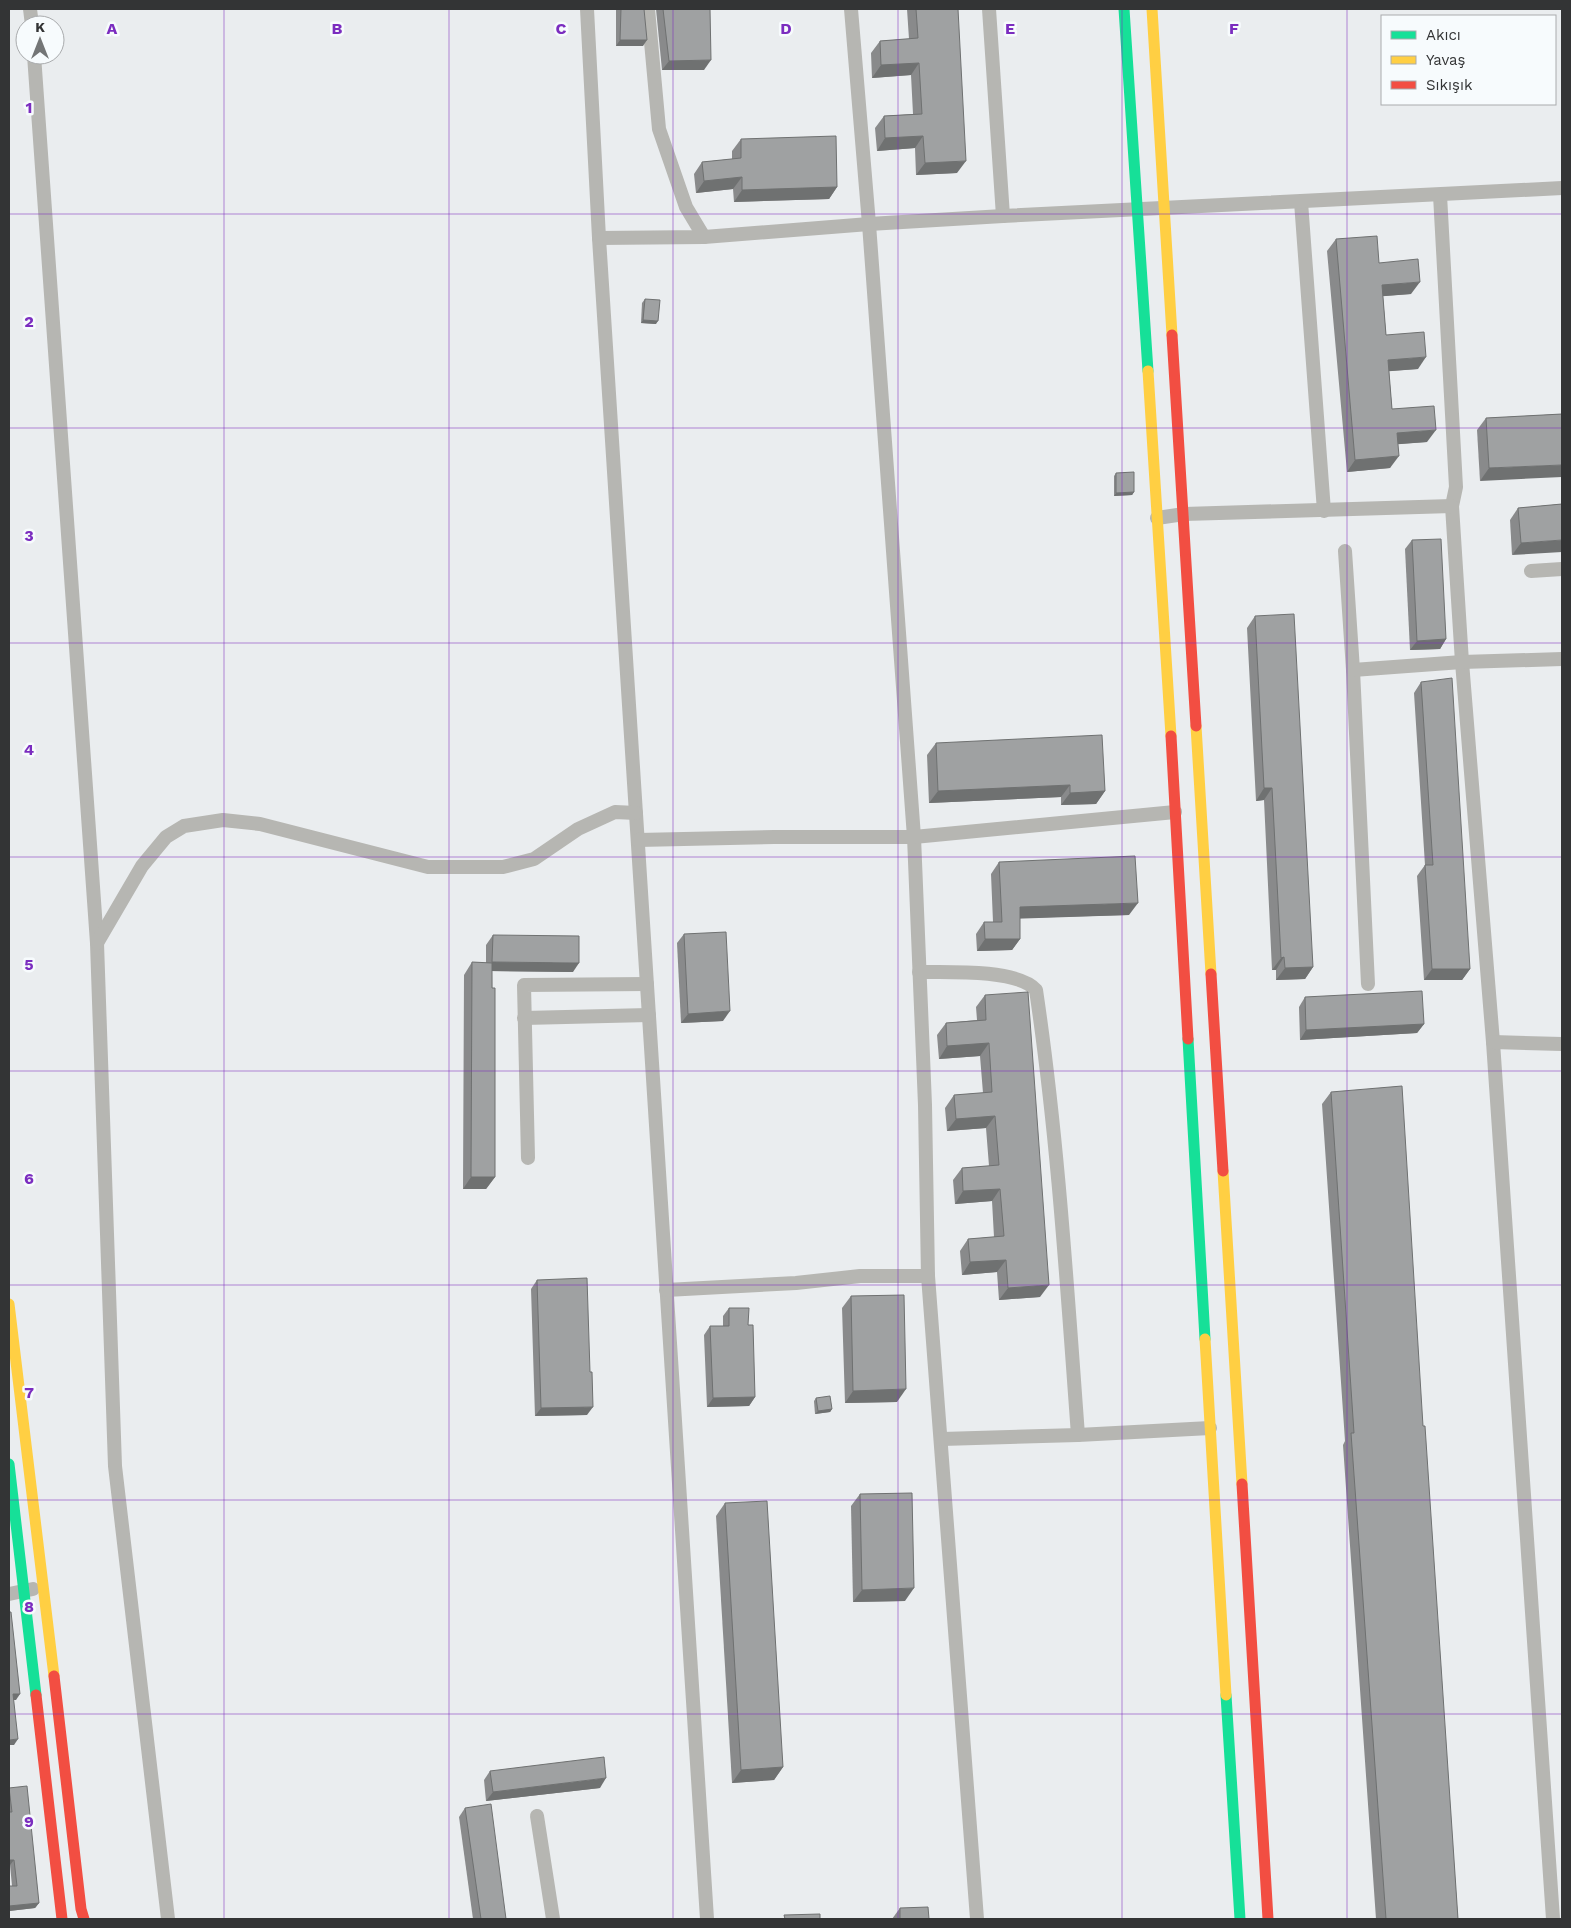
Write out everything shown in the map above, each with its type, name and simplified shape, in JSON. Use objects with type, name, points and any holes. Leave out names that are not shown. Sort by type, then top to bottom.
[{"type":"street","points":[[587,9],[598,238],[707,1919]]},
{"type":"street","points":[[648,9],[659,129],[686,207],[704,237]]},
{"type":"street","points":[[851,9],[869,224],[914,837],[925,1105],[928,1276],[942,1439],[977,1919]]},
{"type":"street","points":[[989,9],[1003,216]]},
{"type":"street","points":[[1124,9],[1175,812],[1240,1919]]},
{"type":"street","points":[[1152,9],[1268,1919]]},
{"type":"street","points":[[35,65],[97,943],[115,1466],[168,1919]]},
{"type":"street","points":[[598,238],[704,237],[1003,216],[1562,188]]},
{"type":"street","points":[[1440,195],[1456,488],[1452,506],[1462,662],[1493,1042],[1553,1919]]},
{"type":"street","points":[[1301,202],[1324,511]]},
{"type":"street","points":[[1157,518],[1184,514],[1452,506]]},
{"type":"street","points":[[1345,551],[1353,670],[1368,984]]},
{"type":"street","points":[[1531,571],[1562,569]]},
{"type":"street","points":[[1353,670],[1462,662],[1562,659]]},
{"type":"street","points":[[97,943],[142,866],[166,837],[184,826],[223,820],[260,824],[428,867],[504,867],[534,859],[578,829],[615,812],[636,813]]},
{"type":"street","points":[[638,840],[774,837],[914,837],[1175,812]]},
{"type":"street","points":[[919,972],[971,972],[1030,983],[1036,990],[1045,1051],[1061,1213],[1078,1435]]},
{"type":"street","points":[[528,1158],[524,985],[647,984]]},
{"type":"street","points":[[524,1018],[649,1016]]},
{"type":"street","points":[[1493,1042],[1562,1044]]},
{"type":"street","points":[[666,1290],[796,1283],[860,1276],[928,1276]]},
{"type":"street","points":[[9,1304],[81,1909],[84,1919]]},
{"type":"street","points":[[942,1439],[1078,1435],[1210,1428]]},
{"type":"street","points":[[9,1464],[62,1919]]},
{"type":"street","points":[[9,1594],[25,1592],[44,1586]]},
{"type":"street","points":[[537,1816],[552,1919]]},
{"type":"building","points":[[621,9],[644,9],[647,40],[620,40]]},
{"type":"building","points":[[663,9],[710,9],[711,60],[669,61]]},
{"type":"building","points":[[916,9],[958,9],[966,161],[925,163],[923,136],[885,138],[884,116],[922,114],[919,63],[881,65],[880,41],[918,38]]},
{"type":"building","points":[[836,136],[837,187],[742,190],[742,177],[704,181],[702,162],[741,158],[741,139]]},
{"type":"building","points":[[1377,236],[1379,263],[1418,259],[1420,282],[1382,285],[1386,335],[1424,332],[1426,357],[1388,360],[1392,409],[1434,406],[1436,430],[1397,433],[1399,456],[1355,460],[1336,239]]},
{"type":"building","points":[[645,299],[660,300],[658,321],[643,320]]},
{"type":"building","points":[[1562,414],[1562,465],[1489,468],[1486,418]]},
{"type":"building","points":[[1134,472],[1134,492],[1116,493],[1116,473]]},
{"type":"building","points":[[1562,504],[1562,540],[1521,543],[1518,508]]},
{"type":"building","points":[[1441,539],[1446,639],[1417,641],[1412,540]]},
{"type":"building","points":[[1294,614],[1313,967],[1285,968],[1284,957],[1281,958],[1272,788],[1264,788],[1255,616]]},
{"type":"building","points":[[1452,678],[1470,969],[1432,969],[1425,865],[1433,865],[1421,682]]},
{"type":"building","points":[[1102,735],[1105,791],[1070,793],[1070,785],[938,791],[936,743]]},
{"type":"building","points":[[1135,856],[1138,903],[1020,907],[1020,939],[985,939],[984,922],[1002,922],[999,862]]},
{"type":"building","points":[[726,932],[730,1011],[688,1014],[684,934]]},
{"type":"building","points":[[493,935],[579,936],[579,963],[492,962]]},
{"type":"building","points":[[472,962],[492,963],[492,988],[495,988],[495,1177],[471,1177]]},
{"type":"building","points":[[1422,991],[1424,1024],[1306,1030],[1305,997]]},
{"type":"building","points":[[1028,992],[1049,1285],[1008,1288],[1006,1260],[970,1262],[968,1239],[1004,1236],[1000,1189],[963,1191],[962,1168],[999,1165],[995,1116],[956,1119],[954,1095],[992,1092],[989,1043],[947,1046],[946,1023],[986,1020],[985,995]]},
{"type":"building","points":[[1402,1086],[1423,1426],[1425,1426],[1458,1919],[1386,1919],[1351,1433],[1354,1433],[1331,1092]]},
{"type":"building","points":[[587,1278],[593,1407],[541,1408],[537,1280]]},
{"type":"building","points":[[904,1295],[906,1389],[853,1391],[851,1296]]},
{"type":"building","points":[[729,1308],[749,1308],[748,1325],[753,1325],[755,1397],[713,1398],[710,1326],[729,1326]]},
{"type":"building","points":[[830,1396],[832,1409],[818,1411],[816,1398]]},
{"type":"building","points":[[912,1493],[914,1588],[862,1590],[860,1494]]},
{"type":"building","points":[[767,1501],[783,1767],[741,1770],[725,1503]]},
{"type":"building","points":[[9,1612],[11,1612],[20,1694],[13,1694],[18,1739],[9,1740]]},
{"type":"building","points":[[604,1757],[606,1778],[493,1792],[490,1771]]},
{"type":"building","points":[[27,1786],[39,1903],[9,1906],[9,1886],[17,1886],[14,1860],[9,1860],[9,1812],[12,1812],[9,1788]]},
{"type":"building","points":[[491,1804],[506,1919],[481,1919],[465,1808]]},
{"type":"building","points":[[928,1907],[929,1919],[900,1919],[900,1908]]},
{"type":"building","points":[[820,1914],[820,1919],[785,1919],[784,1915]]},
{"type":"traffic: fast","points":[[1124,9],[1148,371]]},
{"type":"traffic: fast","points":[[1188,1039],[1205,1339]]},
{"type":"traffic: fast","points":[[9,1464],[36,1695]]},
{"type":"traffic: fast","points":[[1226,1695],[1240,1919]]},
{"type":"traffic: slow","points":[[1152,9],[1172,335]]},
{"type":"traffic: slow","points":[[1148,371],[1171,736]]},
{"type":"traffic: slow","points":[[1196,726],[1211,974]]},
{"type":"traffic: slow","points":[[1223,1171],[1242,1484]]},
{"type":"traffic: slow","points":[[9,1304],[54,1676]]},
{"type":"traffic: slow","points":[[1205,1339],[1226,1695]]},
{"type":"traffic: jam","points":[[1172,335],[1196,726]]},
{"type":"traffic: jam","points":[[1171,736],[1188,1039]]},
{"type":"traffic: jam","points":[[1211,974],[1223,1171]]},
{"type":"traffic: jam","points":[[1242,1484],[1268,1919]]},
{"type":"traffic: jam","points":[[54,1676],[81,1909],[84,1919]]},
{"type":"traffic: jam","points":[[36,1695],[62,1919]]}]
